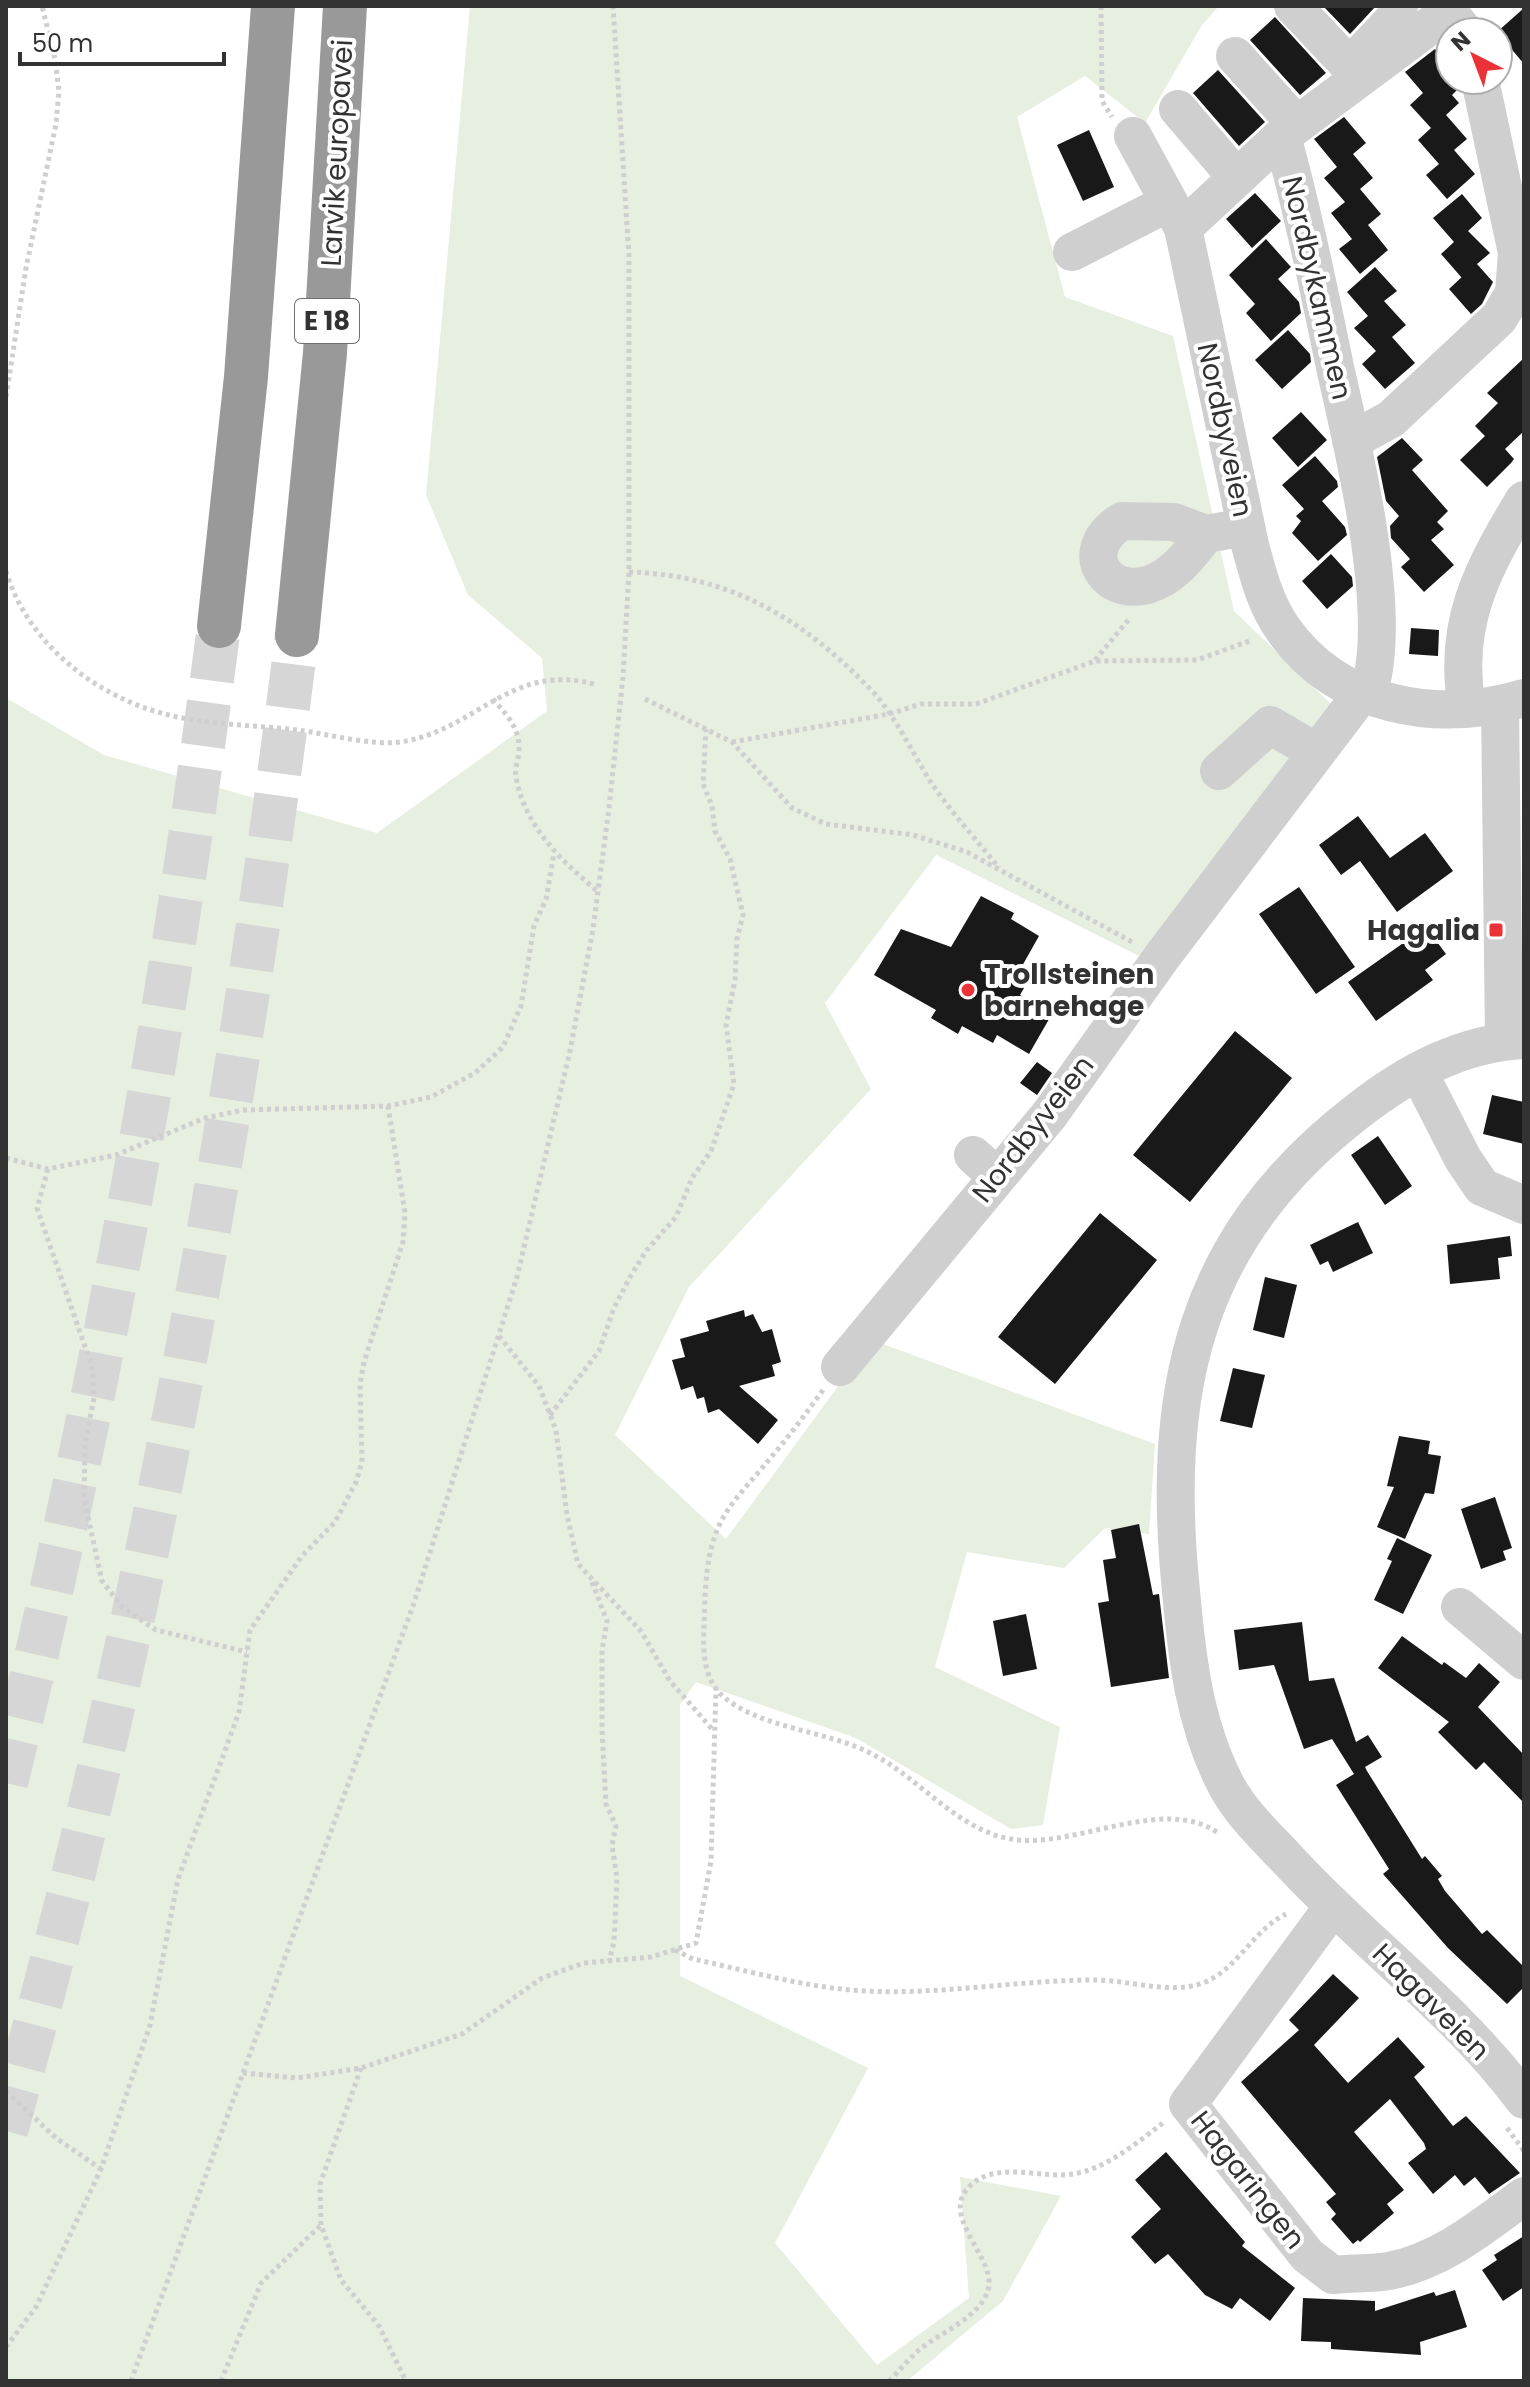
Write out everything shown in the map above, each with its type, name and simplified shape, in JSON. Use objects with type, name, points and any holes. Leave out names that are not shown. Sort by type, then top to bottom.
[{"type":"highway","name":"E 18","points":[[219,626],[250,333],[273,6]]},
{"type":"highway","name":"Larvik europavei","points":[[297,635],[325,353],[345,6]]},
{"type":"street","points":[[1293,6],[1355,71],[1398,15],[1399,6]]},
{"type":"street","name":"Nordbykammen","points":[[1072,252],[1176,216],[1237,178],[1355,71],[1434,23]]},
{"type":"street","points":[[1235,56],[1289,130]]},
{"type":"street","name":"Nordbykammen","points":[[1351,441],[1391,419],[1499,318],[1514,293],[1517,253],[1483,96]]},
{"type":"street","points":[[1178,109],[1237,178]]},
{"type":"street","name":"Nordbykammen","points":[[1289,130],[1351,441],[1374,588],[1376,661],[1372,680],[1361,693]]},
{"type":"street","name":"Nordbyveien","points":[[1133,136],[1176,216],[1261,586],[1281,626],[1294,644],[1333,678],[1384,703],[1431,710],[1497,704]]},
{"type":"street","points":[[1514,1040],[1497,704],[1462,676],[1466,619],[1491,554],[1524,500]]},
{"type":"street","points":[[1206,534],[1246,527]]},
{"type":"street","name":"Nordbyveien","points":[[840,1367],[985,1166],[1050,1114],[1161,958],[1361,693]]},
{"type":"street","points":[[1219,771],[1270,725],[1316,752]]},
{"type":"street","name":"Hagaveien","points":[[1514,1040],[1472,1046],[1418,1071],[1327,1135],[1278,1184],[1236,1242],[1201,1314],[1181,1389],[1173,1515],[1190,1674],[1204,1737],[1226,1786],[1316,1914],[1400,1967],[1462,2029],[1524,2100]]},
{"type":"street","points":[[1418,1071],[1463,1159],[1482,1187],[1524,1205]]},
{"type":"street","points":[[1460,1607],[1524,1661]]},
{"type":"street","name":"Hagaringen","points":[[1316,1914],[1188,2104],[1307,2255],[1333,2275],[1388,2271],[1427,2259],[1468,2237],[1524,2196]]},
{"type":"path","points":[[6,397],[26,268],[56,124],[59,91],[42,6]]},
{"type":"path","points":[[131,2381],[414,1603],[517,1277],[570,1051],[597,891],[621,691],[629,572],[629,270],[613,6]]},
{"type":"path","points":[[1101,6],[1102,101],[1108,113],[1133,136]]},
{"type":"path","points":[[6,571],[12,590],[54,654],[117,696],[166,714],[398,743],[448,730],[493,699],[534,681],[597,685]]},
{"type":"path","points":[[629,572],[691,577],[733,589],[780,615],[831,654],[875,694],[932,783],[1002,871]]},
{"type":"path","points":[[732,742],[889,714],[921,704],[976,704],[1095,661],[1197,660],[1225,652],[1281,626]]},
{"type":"path","points":[[493,699],[514,724],[520,746],[515,774],[525,808],[554,854],[597,891]]},
{"type":"path","points":[[645,699],[732,742],[792,808],[826,824],[913,835],[967,852],[1161,958]]},
{"type":"path","points":[[550,1415],[599,1351],[614,1308],[646,1251],[676,1217],[692,1178],[711,1151],[734,1084],[726,1025],[743,915],[730,859],[715,831],[712,806],[703,784],[706,729]]},
{"type":"path","points":[[6,1158],[48,1169],[116,1155],[205,1118],[244,1110],[388,1106],[431,1097],[475,1073],[503,1047],[521,1006],[534,926],[546,899],[554,854]]},
{"type":"path","points":[[6,2347],[36,2307],[101,2169],[150,2025],[178,1879],[239,1712],[250,1630],[302,1556],[335,1522],[356,1482],[362,1462],[360,1384],[364,1362],[403,1242],[405,1213],[388,1106]]},
{"type":"path","points":[[48,1169],[37,1208],[92,1367],[94,1398],[85,1444],[84,1499],[102,1581],[123,1608],[156,1630],[247,1652]]},
{"type":"path","points":[[499,1336],[539,1386],[556,1430],[567,1515],[578,1564],[641,1631],[670,1681],[713,1730]]},
{"type":"path","points":[[840,1367],[794,1431],[729,1508],[714,1536],[705,1596],[703,1660],[716,1688],[726,1699],[751,1712],[874,1754],[989,1833],[1030,1840],[1188,1819],[1202,1823],[1226,1841]]},
{"type":"path","points":[[591,1578],[607,1621],[602,1650],[602,1730],[606,1804],[616,1826],[612,1845],[617,1878],[614,1942],[609,1961]]},
{"type":"path","points":[[243,2073],[297,2078],[361,2068],[462,2034],[542,1978],[584,1963],[651,1957],[696,1943],[711,1861],[716,1688]]},
{"type":"path","points":[[675,1950],[693,1959],[827,1988],[869,1991],[1090,1980],[1183,1988],[1205,1982],[1226,1968],[1270,1921],[1316,1914]]},
{"type":"path","points":[[361,2068],[320,2184],[321,2225],[341,2280],[379,2326],[406,2381]]},
{"type":"path","points":[[6,2091],[56,2138],[101,2169]]},
{"type":"path","points":[[889,2381],[920,2349],[985,2298],[989,2284],[986,2271],[961,2216],[964,2193],[971,2184],[1001,2172],[1073,2174],[1092,2168],[1188,2104]]},
{"type":"path","points":[[221,2381],[261,2283],[321,2225]]},
{"type":"green space","points":[[470,6],[1219,6],[1202,25],[1145,123],[1085,76],[1017,117],[1065,297],[1173,336],[1234,611],[1332,705],[1139,956],[936,855],[825,1003],[871,1089],[689,1287],[615,1435],[726,1539],[872,1340],[1155,1444],[1149,1534],[1105,1528],[1064,1568],[967,1552],[935,1667],[1060,1727],[1043,1825],[1011,1829],[856,1738],[696,1682],[680,1704],[680,1976],[868,2068],[775,2243],[877,2365],[969,2298],[960,2177],[1061,2196],[1003,2301],[907,2381],[6,2381],[6,698],[104,755],[377,833],[547,711],[542,658],[468,595],[426,495]]},
{"type":"building","points":[[1323,6],[1376,6],[1350,34]]},
{"type":"building","points":[[1524,8],[1524,64],[1514,52],[1514,17]]},
{"type":"building","points":[[1275,17],[1326,73],[1300,95],[1250,40]]},
{"type":"building","points":[[1434,50],[1434,96],[1453,96],[1459,103],[1446,115],[1467,139],[1454,150],[1475,174],[1447,199],[1426,175],[1439,164],[1418,140],[1431,128],[1410,105],[1423,93],[1405,72]]},
{"type":"building","points":[[1218,70],[1265,122],[1239,146],[1193,93]]},
{"type":"building","points":[[1344,117],[1366,143],[1353,154],[1373,178],[1360,189],[1381,214],[1368,225],[1388,250],[1360,274],[1339,249],[1352,239],[1331,213],[1345,202],[1324,178],[1337,167],[1314,139]]},
{"type":"building","points":[[1089,130],[1114,187],[1083,201],[1057,145]]},
{"type":"building","points":[[1255,193],[1281,221],[1252,248],[1226,219]]},
{"type":"building","points":[[1462,194],[1482,218],[1468,231],[1490,253],[1477,264],[1493,282],[1482,304],[1471,314],[1449,289],[1461,277],[1441,254],[1454,242],[1433,218]]},
{"type":"building","points":[[1266,239],[1291,267],[1278,279],[1299,302],[1301,313],[1271,341],[1246,313],[1255,304],[1229,275]]},
{"type":"building","points":[[1375,267],[1397,291],[1384,301],[1406,325],[1392,337],[1415,363],[1385,389],[1362,364],[1376,351],[1354,328],[1368,316],[1347,292]]},
{"type":"building","points":[[1288,330],[1310,354],[1311,362],[1282,389],[1255,360]]},
{"type":"building","points":[[1524,358],[1524,431],[1505,449],[1514,459],[1487,487],[1460,460],[1485,436],[1475,426],[1498,403],[1487,393]]},
{"type":"building","points":[[1301,412],[1327,440],[1298,467],[1272,438]]},
{"type":"building","points":[[1402,438],[1423,460],[1412,470],[1448,511],[1437,522],[1444,529],[1431,540],[1454,565],[1424,592],[1401,567],[1410,559],[1391,538],[1390,526],[1399,516],[1386,501],[1377,457]]},
{"type":"building","points":[[1315,456],[1337,481],[1338,487],[1322,501],[1345,527],[1347,535],[1318,561],[1292,533],[1301,521],[1296,516],[1304,509],[1282,485]]},
{"type":"building","points":[[1331,554],[1352,577],[1353,586],[1327,609],[1302,581]]},
{"type":"building","points":[[1411,628],[1439,630],[1438,656],[1409,654]]},
{"type":"building","points":[[1358,816],[1390,858],[1425,833],[1453,871],[1397,912],[1360,861],[1341,875],[1319,845]]},
{"type":"building","points":[[1299,887],[1355,967],[1316,994],[1259,914]]},
{"type":"building","points":[[981,896],[1014,913],[1011,919],[1039,936],[1013,982],[1024,988],[1020,995],[1052,1014],[1029,1054],[997,1035],[993,1043],[962,1026],[958,1034],[931,1018],[936,1010],[874,975],[901,929],[951,947]]},
{"type":"building","points":[[1426,927],[1446,954],[1425,970],[1433,980],[1376,1021],[1348,982]]},
{"type":"building","points":[[1235,1031],[1292,1078],[1190,1202],[1133,1155]]},
{"type":"building","points":[[1037,1062],[1052,1073],[1037,1095],[1020,1083]]},
{"type":"building","points":[[1492,1095],[1524,1102],[1524,1144],[1483,1134]]},
{"type":"building","points":[[1378,1136],[1412,1186],[1385,1205],[1351,1155]]},
{"type":"building","points":[[1100,1213],[1157,1260],[1055,1384],[998,1337]]},
{"type":"building","points":[[1358,1222],[1373,1253],[1333,1272],[1328,1261],[1320,1265],[1310,1245]]},
{"type":"building","points":[[1510,1236],[1512,1256],[1498,1258],[1500,1279],[1450,1284],[1447,1245]]},
{"type":"building","points":[[1265,1277],[1297,1285],[1284,1338],[1253,1330]]},
{"type":"building","points":[[744,1310],[745,1317],[753,1314],[762,1332],[772,1329],[781,1362],[772,1365],[775,1376],[739,1386],[778,1420],[758,1444],[719,1409],[708,1413],[704,1397],[697,1399],[693,1386],[681,1390],[672,1360],[685,1357],[680,1339],[709,1331],[706,1321]]},
{"type":"building","points":[[1233,1368],[1265,1375],[1252,1428],[1220,1421]]},
{"type":"building","points":[[1399,1436],[1430,1441],[1428,1454],[1441,1456],[1434,1494],[1425,1493],[1405,1539],[1377,1527],[1394,1487],[1387,1486]]},
{"type":"building","points":[[1495,1497],[1512,1548],[1503,1551],[1506,1560],[1481,1569],[1461,1509]]},
{"type":"building","points":[[1139,1524],[1153,1595],[1159,1594],[1169,1678],[1111,1687],[1098,1603],[1109,1601],[1103,1560],[1116,1558],[1111,1530]]},
{"type":"building","points":[[1397,1538],[1432,1555],[1403,1614],[1374,1600],[1392,1561],[1387,1559]]},
{"type":"building","points":[[1026,1614],[1037,1669],[1003,1676],[993,1621]]},
{"type":"building","points":[[1302,1622],[1309,1681],[1334,1678],[1356,1742],[1368,1735],[1382,1757],[1365,1767],[1422,1859],[1425,1856],[1442,1876],[1438,1879],[1445,1891],[1482,1934],[1487,1930],[1524,1967],[1524,1987],[1507,2004],[1448,1948],[1383,1874],[1389,1869],[1336,1785],[1354,1774],[1332,1739],[1304,1749],[1274,1665],[1239,1670],[1234,1630]]},
{"type":"building","points":[[1402,1636],[1466,1678],[1479,1663],[1500,1682],[1478,1707],[1524,1755],[1524,1803],[1484,1762],[1476,1770],[1438,1732],[1449,1722],[1378,1668]]},
{"type":"building","points":[[1333,1974],[1359,1998],[1314,2045],[1348,2083],[1398,2037],[1425,2067],[1414,2077],[1453,2126],[1466,2116],[1520,2173],[1489,2194],[1475,2177],[1464,2186],[1455,2175],[1433,2194],[1408,2163],[1426,2149],[1424,2143],[1390,2099],[1354,2132],[1404,2190],[1387,2204],[1394,2213],[1360,2242],[1358,2240],[1353,2244],[1331,2219],[1336,2214],[1326,2202],[1336,2194],[1241,2082],[1299,2030],[1289,2020]]},
{"type":"building","points":[[1166,2152],[1245,2242],[1242,2246],[1295,2288],[1270,2321],[1240,2298],[1232,2309],[1205,2295],[1168,2254],[1155,2264],[1131,2237],[1161,2209],[1135,2180]]},
{"type":"building","points":[[1524,2236],[1524,2287],[1503,2301],[1482,2270],[1497,2260],[1494,2255]]},
{"type":"building","points":[[1455,2290],[1467,2327],[1420,2342],[1421,2355],[1331,2349],[1331,2342],[1301,2341],[1303,2298],[1375,2301],[1375,2311],[1434,2292],[1436,2296]]},
{"type":"tunnel","points":[[6,1783],[72,1496],[129,1208],[178,918],[219,626]]},
{"type":"tunnel","points":[[6,2131],[101,1761],[180,1389],[245,1013],[297,635]]},
{"type":"place","name":"Hagalia","points":[[1496,930]]},
{"type":"place","name":"Trollsteinen barnehage","points":[[968,990]]}]
